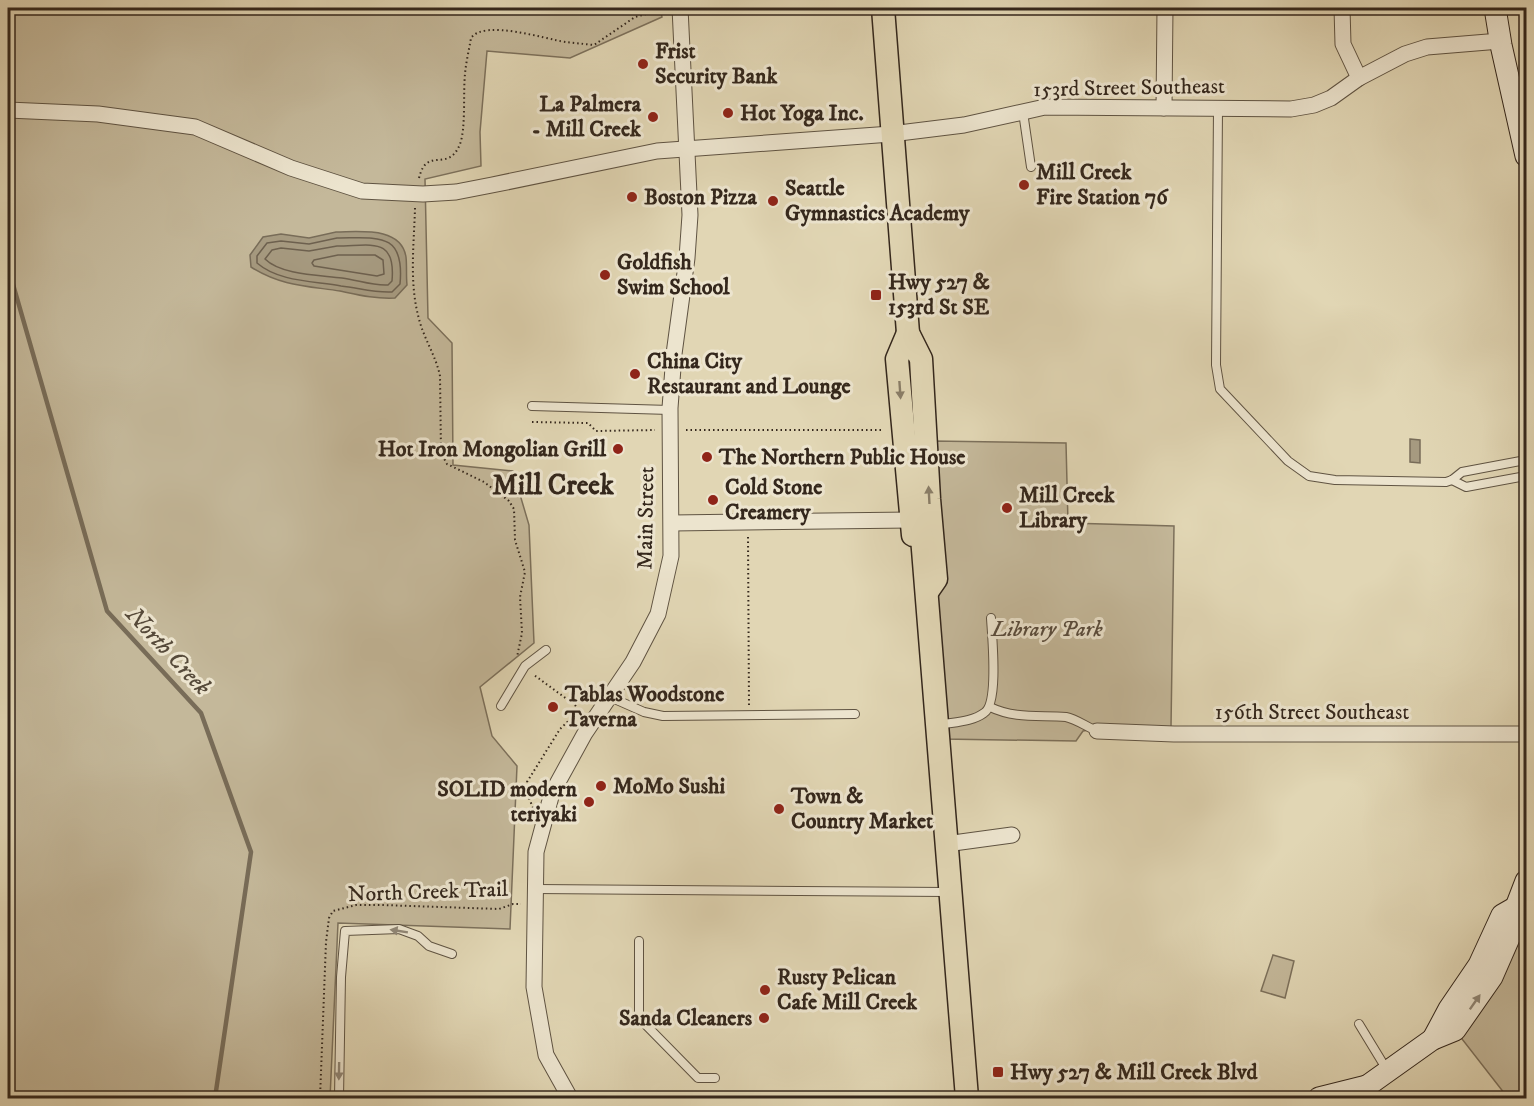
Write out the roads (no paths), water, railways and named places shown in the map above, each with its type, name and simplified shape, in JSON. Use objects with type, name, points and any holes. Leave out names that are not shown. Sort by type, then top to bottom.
[{"type":"main road","points":[[883,8],[908,333],[921,358],[936,579],[927,592]]},
{"type":"main road","points":[[908,333],[897,359],[916,580],[927,592],[967,1098]]},
{"type":"street","name":"Main Street","points":[[570,1098],[546,1055],[534,987],[529,892],[536,852],[552,793],[585,733],[633,662],[658,614],[671,556],[670,410],[690,215],[680,8]]},
{"type":"street","points":[[1164,108],[1165,8]]},
{"type":"street","points":[[1342,8],[1343,44],[1359,78]]},
{"type":"street","points":[[1495,8],[1500,41],[1527,156]]},
{"type":"street","name":"153rd Street Southeast","points":[[8,110],[98,114],[195,127],[291,168],[362,191],[415,194],[456,192],[657,151],[891,134],[964,125],[1045,107],[1291,109],[1314,105],[1331,98],[1359,78],[1405,54],[1427,47],[1500,41]]},
{"type":"street","points":[[672,523],[911,520]]},
{"type":"street","name":"156th Street Southeast","points":[[1097,731],[1207,734],[1527,734]]},
{"type":"street","points":[[946,844],[1012,836]]},
{"type":"street","points":[[1320,1098],[1362,1092],[1433,1038],[1455,1030],[1492,977],[1517,920],[1516,907],[1527,881]]},
{"type":"lane","points":[[1218,109],[1216,365],[1220,389],[1288,461],[1309,476],[1335,480],[1446,482],[1462,472],[1527,460]]},
{"type":"lane","points":[[1023,112],[1031,167]]},
{"type":"lane","points":[[532,406],[670,410]]},
{"type":"lane","points":[[1497,466],[1500,481]]},
{"type":"lane","points":[[1452,480],[1466,487],[1527,476]]},
{"type":"lane","points":[[938,725],[965,720],[984,713],[990,707],[993,687],[991,618]]},
{"type":"lane","points":[[501,706],[525,666],[546,650]]},
{"type":"lane","points":[[610,697],[645,712],[663,716],[855,714]]},
{"type":"lane","points":[[990,707],[1003,714],[1069,717],[1097,731]]},
{"type":"lane","points":[[529,892],[950,892]]},
{"type":"lane","points":[[339,1098],[341,977],[345,931],[399,929],[452,954]]},
{"type":"lane","points":[[639,941],[639,1018],[698,1078],[715,1078]]},
{"type":"lane","points":[[1359,1024],[1387,1072]]},
{"type":"water","points":[[336,232],[378,233],[396,240],[403,247],[406,257],[407,285],[395,298],[374,297],[284,282],[251,267],[250,255],[263,237],[281,234],[309,238]]},
{"type":"water","points":[[1410,439],[1420,440],[1420,463],[1410,462]]},
{"type":"waterway","name":"North Creek","points":[[8,267],[107,611],[201,713],[251,852],[215,1098]]},
{"type":"place","name":"Frist Security Bank","points":[[643,64]]},
{"type":"place","name":"Hot Yoga Inc.","points":[[728,113]]},
{"type":"place","name":"La Palmera - Mill Creek","points":[[653,117]]},
{"type":"place","name":"Mill Creek Fire Station 76","points":[[1024,185]]},
{"type":"place","name":"Boston Pizza","points":[[632,197]]},
{"type":"place","name":"Seattle Gymnastics Academy","points":[[773,201]]},
{"type":"place","name":"Goldfish Swim School","points":[[605,275]]},
{"type":"place","name":"Hwy 527 & 153rd St SE","points":[[876,295]]},
{"type":"place","name":"China City Restaurant and Lounge","points":[[635,374]]},
{"type":"place","name":"Hot Iron Mongolian Grill","points":[[618,449]]},
{"type":"place","name":"The Northern Public House","points":[[707,457]]},
{"type":"place","name":"Cold Stone Creamery","points":[[713,500]]},
{"type":"place","name":"Mill Creek Library","points":[[1007,508]]},
{"type":"place","name":"Tablas Woodstone Taverna","points":[[553,707]]},
{"type":"place","name":"MoMo Sushi","points":[[601,786]]},
{"type":"place","name":"SOLID modern teriyaki","points":[[589,802]]},
{"type":"place","name":"Town & Country Market","points":[[779,809]]},
{"type":"place","name":"Rusty Pelican Cafe Mill Creek","points":[[765,990]]},
{"type":"place","name":"Sanda Cleaners","points":[[764,1018]]},
{"type":"place","name":"Hwy 527 & Mill Creek Blvd","points":[[998,1072]]},
{"type":"district","name":"Mill Creek","points":[[553,485]]},
{"type":"park label","name":"Library Park","points":[[1047,629]]}]
